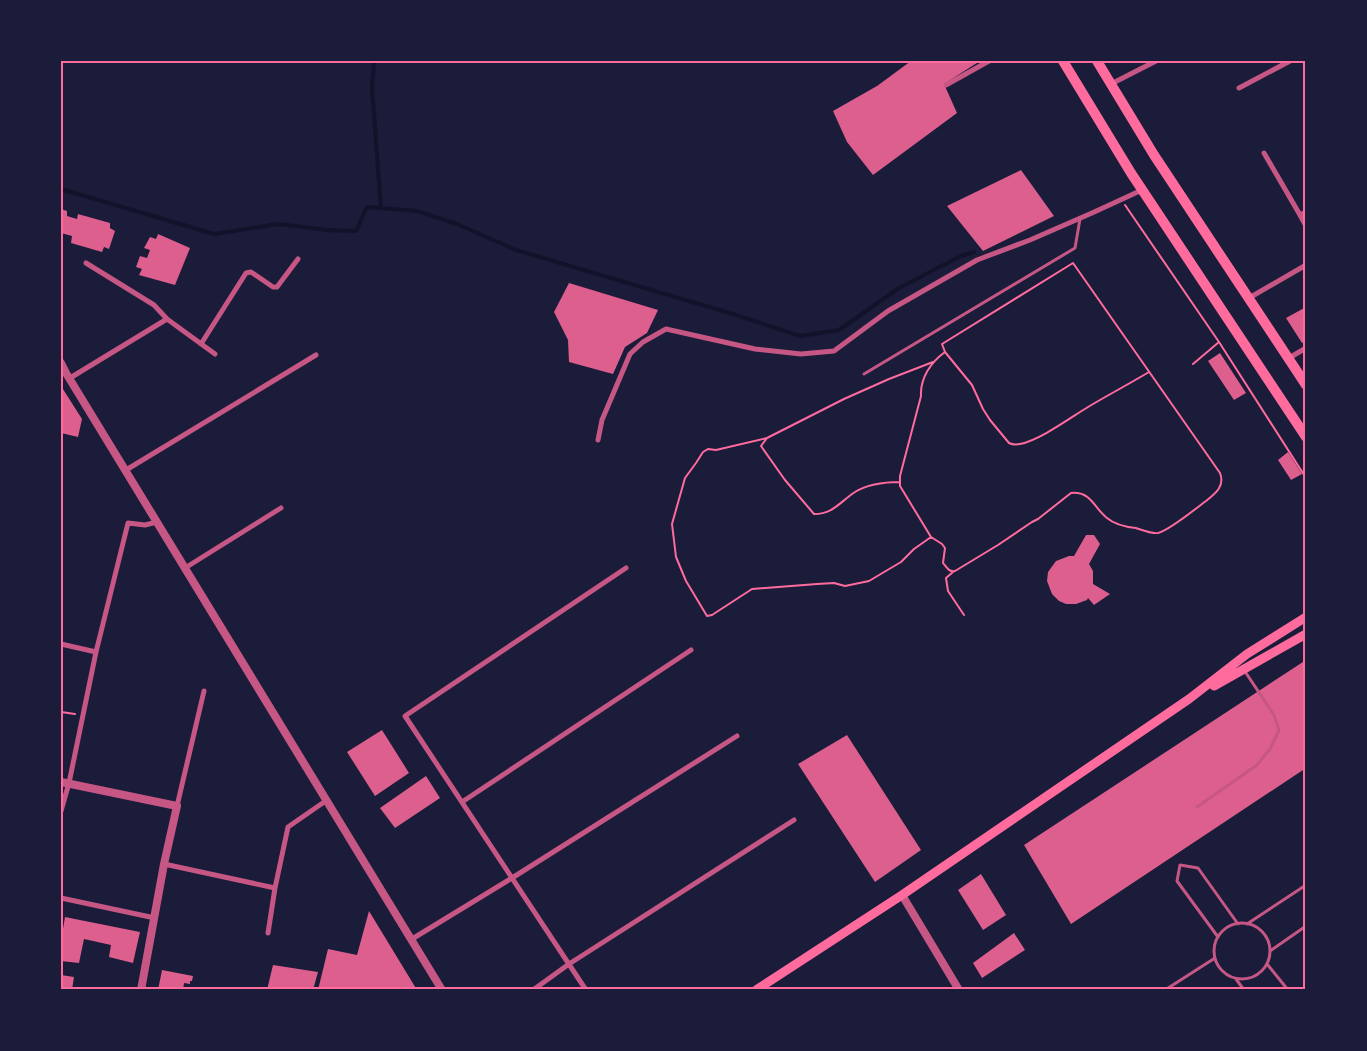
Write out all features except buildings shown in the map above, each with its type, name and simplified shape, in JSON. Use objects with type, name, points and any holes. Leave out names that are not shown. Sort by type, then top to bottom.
[{"type":"main road","points":[[1063,61],[1142,190],[1306,437]]},
{"type":"main road","points":[[1098,61],[1154,155],[1306,385]]},
{"type":"main road","points":[[756,990],[902,895],[1190,699],[1246,654],[1306,617]]},
{"type":"main road","points":[[1190,699],[1306,634]]},
{"type":"street","points":[[946,86],[988,61]]},
{"type":"street","points":[[1111,84],[1156,61]]},
{"type":"street","points":[[1239,88],[1290,61]]},
{"type":"street","points":[[1264,153],[1306,226]]},
{"type":"street","points":[[598,440],[602,420],[630,354],[643,342],[666,329],[755,349],[801,354],[834,351],[888,311],[977,260],[1030,240],[1142,190]]},
{"type":"street","points":[[1300,215],[1306,212]]},
{"type":"street","points":[[201,344],[246,273],[251,272],[273,288],[277,287],[298,259]]},
{"type":"street","points":[[86,264],[154,305],[167,319],[215,354]]},
{"type":"street","points":[[1248,298],[1306,265]]},
{"type":"street","points":[[70,378],[167,319]]},
{"type":"street","points":[[1288,359],[1306,348]]},
{"type":"street","points":[[126,470],[316,355]]},
{"type":"street","points":[[61,362],[442,990]]},
{"type":"street","points":[[185,568],[281,508]]},
{"type":"street","points":[[61,811],[65,782],[83,716],[96,652],[128,523],[145,525],[157,522]]},
{"type":"street","points":[[586,990],[405,716],[626,568]]},
{"type":"street","points":[[61,644],[96,652]]},
{"type":"street","points":[[462,802],[691,650]]},
{"type":"street","points":[[142,990],[164,864],[204,691]]},
{"type":"street","points":[[412,940],[737,736]]},
{"type":"street","points":[[65,782],[177,806]]},
{"type":"street","points":[[268,933],[288,827],[327,800]]},
{"type":"street","points":[[533,990],[569,964],[794,820]]},
{"type":"street","points":[[164,864],[275,888]]},
{"type":"street","points":[[902,895],[959,990]]},
{"type":"street","points":[[61,898],[155,918]]},
{"type":"lane","points":[[864,374],[1075,248],[1080,218]]},
{"type":"lane","points":[[1197,807],[1257,765],[1270,749],[1278,730],[1274,714],[1243,669]]},
{"type":"lane","points":[[1218,937],[1177,881],[1180,865],[1198,868],[1238,924]]},
{"type":"lane","points":[[1247,924],[1306,884]]},
{"type":"lane","points":[[1247,924],[1258,928],[1265,935],[1269,943],[1270,951],[1267,964],[1257,975],[1248,979],[1230,977],[1222,972],[1217,964],[1214,946],[1224,930],[1232,925],[1247,924]]},
{"type":"lane","points":[[1270,951],[1306,926]]},
{"type":"lane","points":[[1165,990],[1215,958]]},
{"type":"lane","points":[[1267,964],[1288,990]]},
{"type":"lane","points":[[1236,978],[1244,990]]},
{"type":"path","points":[[1121,199],[1219,342],[1306,478]]},
{"type":"path","points":[[964,615],[948,590],[946,578],[955,570],[1038,519],[1071,493],[1087,496],[1108,519],[1127,527],[1157,533],[1177,522],[1210,498],[1221,487],[1222,479],[1220,473],[1149,372],[1072,263],[942,344],[945,352],[972,385],[990,420],[1013,445],[1034,439],[1149,372]]},
{"type":"path","points":[[1192,364],[1219,342]]},
{"type":"path","points":[[931,537],[914,549],[901,562],[869,580],[845,586],[834,583],[752,589],[712,615],[707,616],[686,581],[676,557],[672,524],[685,478],[703,452],[708,449],[716,450],[768,438],[853,395],[932,362],[945,352]]},
{"type":"path","points":[[932,362],[920,388],[921,396],[900,476],[900,486],[931,537],[945,548],[943,563],[948,570],[955,570]]},
{"type":"path","points":[[768,438],[761,446],[785,480],[814,514],[828,512],[854,492],[863,488],[884,482],[900,482]]},
{"type":"path","points":[[61,712],[83,716]]},
{"type":"waterway","points":[[374,61],[372,88],[381,208]]},
{"type":"waterway","points":[[61,189],[214,234],[278,224],[327,230],[356,231],[367,207],[417,211],[457,224],[516,250],[733,314],[800,336],[839,330],[899,288],[961,256],[974,252]]}]
